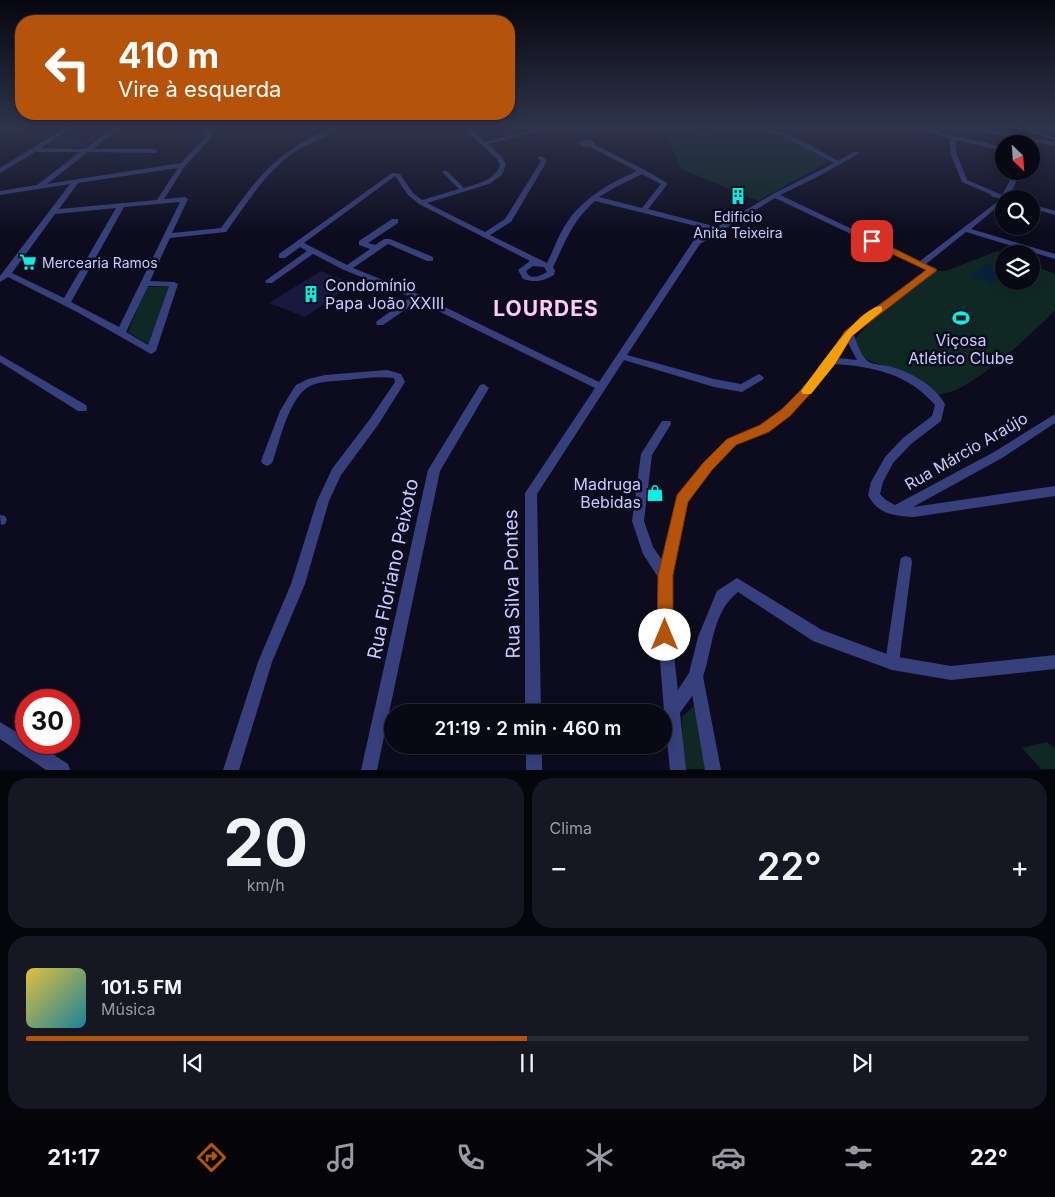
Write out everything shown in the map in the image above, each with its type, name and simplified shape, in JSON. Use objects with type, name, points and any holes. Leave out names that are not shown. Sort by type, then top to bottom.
[{"type":"street","points":[[0,171],[14,162]]},
{"type":"street","points":[[39,187],[71,162]]},
{"type":"street","points":[[159,202],[186,162]]},
{"type":"street","points":[[166,236],[224,230],[267,172],[279,162]]},
{"type":"street","points":[[421,203],[487,184],[500,174],[501,162]]},
{"type":"street","points":[[485,235],[508,220],[543,162]]},
{"type":"street","points":[[623,162],[665,184],[643,211]]},
{"type":"street","points":[[957,162],[964,181],[995,196]]},
{"type":"street","name":"Rua Silva Pontes","points":[[533,704],[530,493],[697,242],[775,195],[818,175],[838,163]]},
{"type":"street","points":[[0,193],[183,165]]},
{"type":"street","points":[[445,172],[463,190]]},
{"type":"street","points":[[296,261],[282,256],[390,176],[398,175],[410,194],[421,203],[545,265],[569,224],[593,198],[625,180],[644,172]]},
{"type":"street","points":[[76,181],[2,277],[66,302],[151,351],[174,284],[144,284]]},
{"type":"street","points":[[671,704],[665,635],[666,575],[682,500],[708,466],[732,442],[765,428],[786,413],[831,361],[849,334],[884,305],[932,270],[775,195]]},
{"type":"street","points":[[593,198],[718,229]]},
{"type":"street","points":[[53,212],[184,199],[121,332]]},
{"type":"street","points":[[66,302],[121,206]]},
{"type":"street","points":[[921,264],[995,207]]},
{"type":"street","points":[[1040,209],[1055,213]]},
{"type":"street","points":[[375,248],[362,243],[395,221]]},
{"type":"street","points":[[967,230],[1055,257]]},
{"type":"street","points":[[348,268],[387,241],[430,259]]},
{"type":"street","points":[[300,244],[348,268],[417,297],[601,386]]},
{"type":"street","points":[[269,281],[313,250]]},
{"type":"street","points":[[380,323],[417,297]]},
{"type":"street","points":[[849,334],[858,355],[865,363]]},
{"type":"street","points":[[620,356],[714,383],[742,388],[759,378]]},
{"type":"street","points":[[0,358],[82,408]]},
{"type":"street","points":[[831,361],[865,363],[894,372],[916,381],[934,396],[940,404],[937,418],[912,435],[881,469],[875,484],[874,495],[880,504],[893,511],[914,512],[1055,491]]},
{"type":"street","points":[[231,770],[265,662],[298,584],[323,501],[336,472],[374,422],[400,382],[398,376],[380,374],[331,378],[311,382],[300,388],[290,403],[267,461]]},
{"type":"street","name":"Rua Floriano Peixoto","points":[[369,770],[434,470],[484,388]]},
{"type":"street","name":"Rua Márcio Araújo","points":[[893,511],[998,455],[1055,418]]},
{"type":"street","points":[[666,424],[647,454],[638,521],[648,550],[666,575]]},
{"type":"street","points":[[892,663],[906,562]]},
{"type":"street","points":[[678,770],[672,711],[696,676],[705,637],[722,596],[737,584],[818,636],[892,663],[951,673],[1055,662]]},
{"type":"street","points":[[696,676],[713,770]]},
{"type":"street","points":[[0,730],[62,770]]},
{"type":"street","points":[[534,754],[534,770]]},
{"type":"green space","points":[[678,162],[828,162],[758,201],[681,169]]},
{"type":"green space","name":"Viçosa Atlético Clube","points":[[995,252],[995,290],[1040,290],[1040,268],[1055,274],[1055,310],[984,373],[957,389],[938,395],[895,370],[860,355],[855,339],[881,311],[934,271],[946,271]]},
{"type":"green space","points":[[169,286],[148,344],[128,332],[146,287]]},
{"type":"green space","points":[[697,703],[711,769],[683,769],[682,717]]},
{"type":"green space","points":[[1047,742],[1055,748],[1055,769],[1041,769],[1022,748]]},
{"type":"water","points":[[986,264],[995,268],[995,280],[991,284],[971,276]]},
{"type":"building","name":"Condomínio Papa João XXIII","points":[[321,271],[354,284],[305,317],[269,303]]},
{"type":"slow traffic","points":[[807,391],[831,361],[849,334],[879,309]]},
{"type":"place","name":"Edificio Anita Teixeira","points":[[738,196]]},
{"type":"place","name":"Mercearia Ramos","points":[[28,262]]},
{"type":"place","name":"Condomínio Papa João XXIII","points":[[311,294]]},
{"type":"place","name":"Viçosa Atlético Clube","points":[[961,318]]},
{"type":"place","name":"Madruga Bebidas","points":[[655,493]]},
{"type":"district","name":"LOURDES","points":[[546,308]]},
{"type":"route","points":[[665,635],[666,575],[682,500],[708,466],[732,442],[765,428],[786,413],[831,361],[849,334],[932,270],[872,241]]}]
